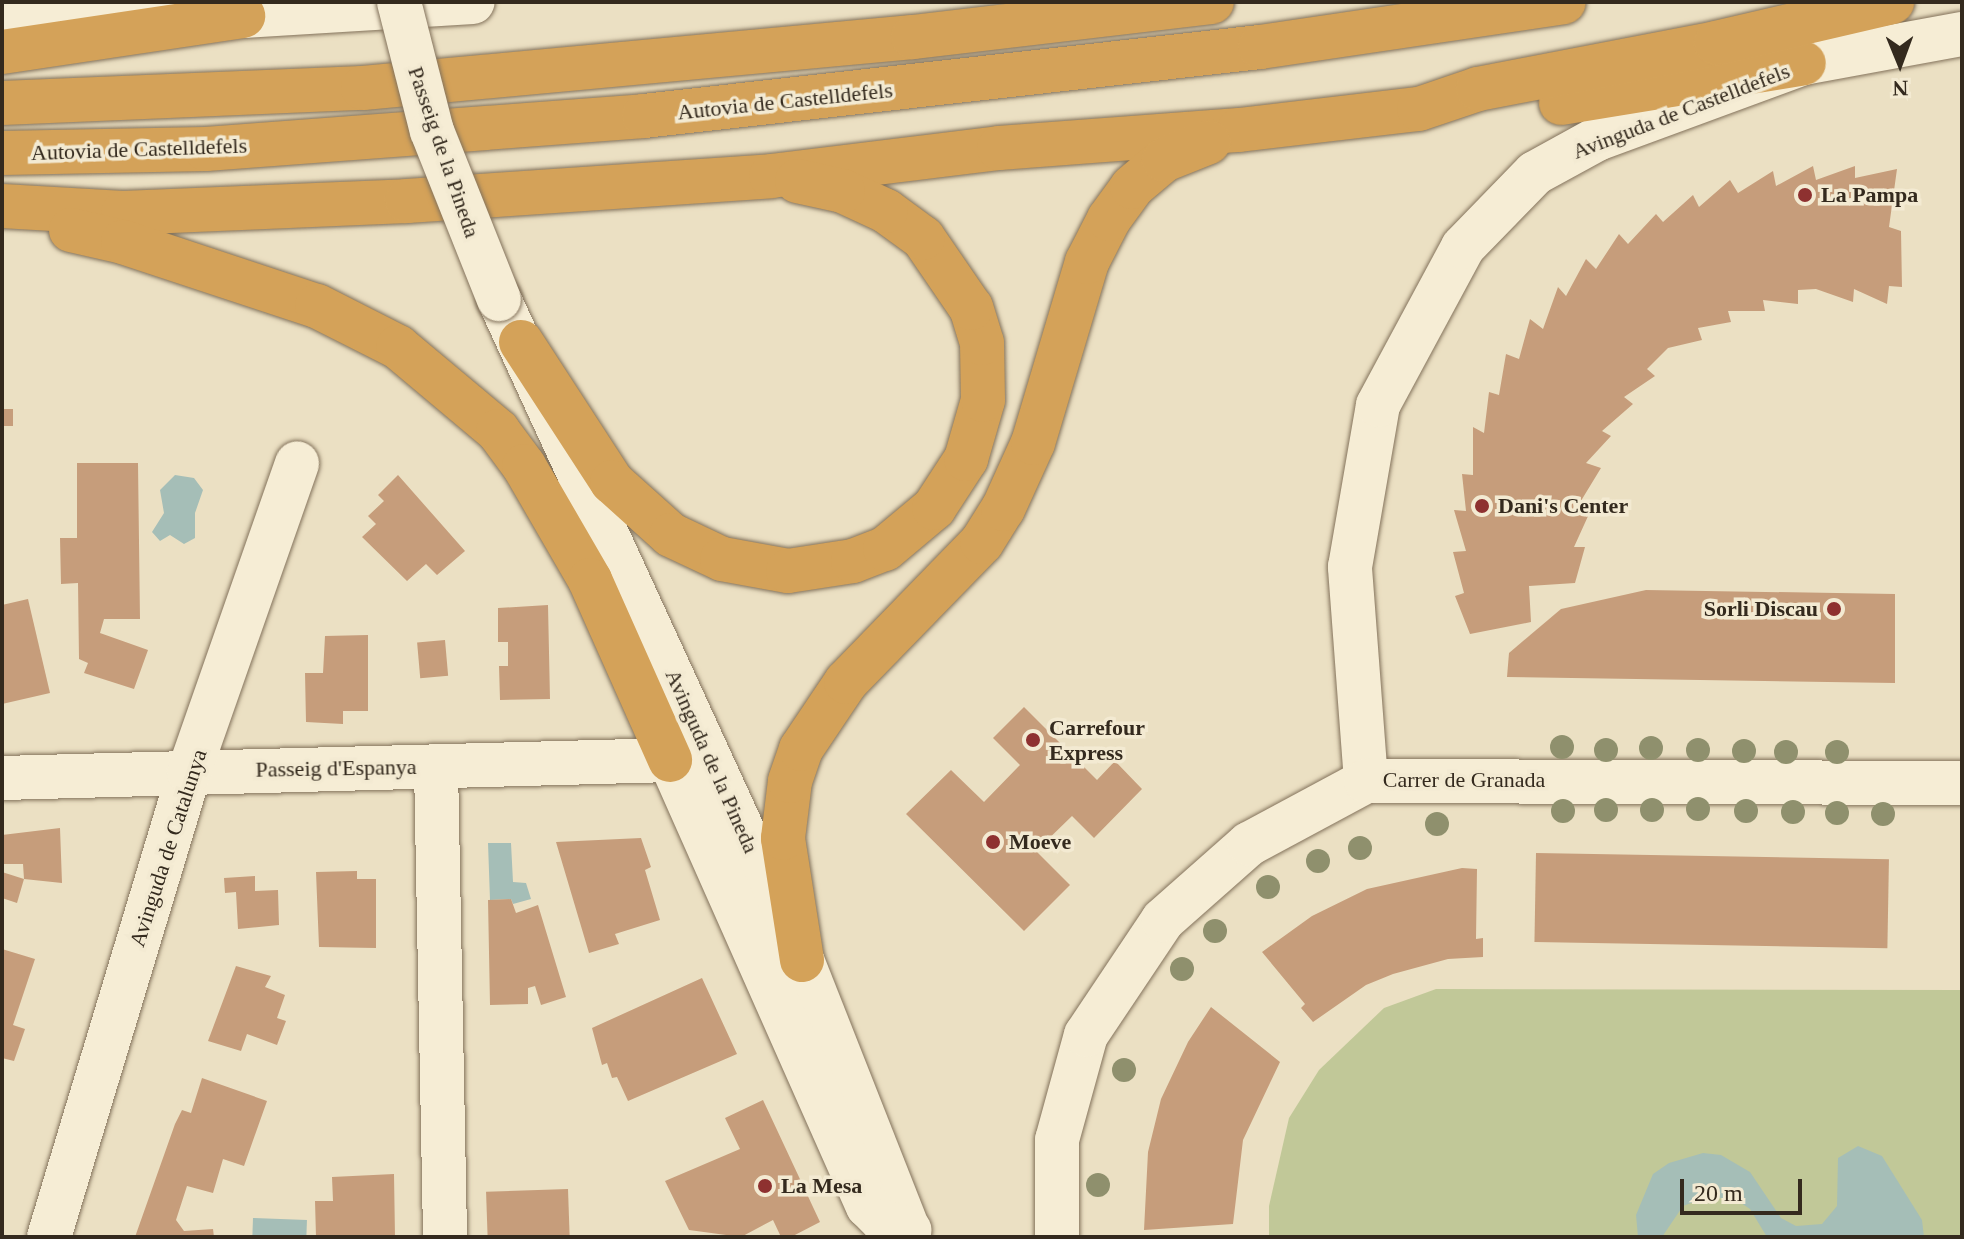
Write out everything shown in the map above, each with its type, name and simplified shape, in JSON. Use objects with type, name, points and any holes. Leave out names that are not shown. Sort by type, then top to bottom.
[{"type":"highway","points":[[1060,2],[1168,8]]},
{"type":"highway","points":[[2,103],[363,88],[1212,2]]},
{"type":"highway","name":"Autovia de Castelldefels","points":[[2,153],[206,149],[644,116],[1260,47],[1564,2]]},
{"type":"highway","points":[[1419,109],[1478,89],[1716,43],[1892,2]]},
{"type":"highway","points":[[2,52],[243,16]]},
{"type":"highway","points":[[2,206],[123,213],[244,209],[771,176],[999,148],[1239,130],[1419,109],[1487,111],[1554,104],[1804,63]]},
{"type":"highway","points":[[802,960],[783,838],[790,781],[801,749],[846,682],[982,542],[1003,509],[1033,443],[1087,262],[1109,219],[1132,187],[1164,160],[1239,130]]},
{"type":"highway","points":[[521,342],[598,463],[671,535],[722,559],[788,571],[837,565],[885,549],[934,508],[966,459],[983,400],[982,343],[971,308],[923,238],[886,211],[843,191],[771,176]]},
{"type":"highway","points":[[2,214],[123,242],[317,306],[398,347],[498,431],[524,466],[590,580],[670,760]]},
{"type":"street","name":"Passeig de la Pineda","points":[[399,2],[432,131],[499,299]]},
{"type":"street","points":[[2,16],[181,9],[243,16],[473,2]]},
{"type":"street","name":"Avinguda de Castelldefels","points":[[1366,781],[1350,567],[1378,405],[1463,247],[1535,173],[1597,139],[1804,63],[1962,34]]},
{"type":"street","name":"Avinguda de la Pineda","points":[[499,299],[802,960],[910,1234]]},
{"type":"street","name":"Avinguda de Catalunya","points":[[49,1237],[189,772],[297,463]]},
{"type":"street","name":"Avinguda de la Pineda","points":[[670,760],[868,1206],[883,1221],[910,1234]]},
{"type":"street","name":"Passeig d'Espanya","points":[[2,778],[670,760]]},
{"type":"street","points":[[436,766],[445,1237]]},
{"type":"street","name":"Carrer de Granada","points":[[1057,1237],[1057,1140],[1086,1035],[1163,920],[1249,844],[1366,781],[1962,783]]},
{"type":"green space","points":[[1436,989],[1962,990],[1962,1237],[1269,1237],[1269,1206],[1289,1118],[1319,1070],[1384,1008]]},
{"type":"water","points":[[175,475],[194,478],[203,490],[195,513],[195,538],[184,544],[170,535],[160,541],[152,532],[164,513],[160,490]]},
{"type":"water","points":[[488,843],[511,843],[513,882],[526,883],[531,899],[513,904],[511,899],[490,900]]},
{"type":"water","points":[[1858,1146],[1882,1156],[1922,1220],[1924,1237],[1767,1237],[1750,1209],[1738,1201],[1710,1196],[1683,1206],[1662,1237],[1638,1237],[1636,1215],[1653,1174],[1669,1163],[1703,1153],[1721,1155],[1750,1172],[1781,1218],[1796,1226],[1822,1224],[1837,1206],[1838,1158]]},
{"type":"water","points":[[253,1218],[307,1220],[306,1237],[252,1237]]},
{"type":"building","points":[[1813,166],[1816,180],[1855,166],[1855,178],[1897,169],[1889,227],[1901,231],[1902,287],[1889,286],[1887,304],[1854,289],[1853,302],[1816,289],[1798,290],[1798,304],[1763,300],[1765,311],[1728,311],[1731,322],[1698,328],[1702,340],[1668,348],[1647,369],[1655,376],[1624,397],[1633,404],[1602,431],[1611,436],[1586,463],[1601,468],[1576,509],[1589,514],[1574,547],[1585,547],[1575,583],[1529,586],[1531,622],[1470,634],[1455,596],[1464,593],[1453,552],[1466,551],[1454,510],[1466,511],[1462,474],[1473,475],[1473,427],[1484,433],[1489,392],[1499,395],[1506,354],[1519,359],[1530,319],[1543,329],[1558,287],[1566,296],[1586,259],[1596,269],[1619,234],[1628,244],[1656,214],[1663,222],[1693,195],[1699,207],[1730,180],[1738,193],[1773,171],[1776,186]]},
{"type":"building","points":[[2,409],[13,409],[13,426],[2,426]]},
{"type":"building","points":[[77,463],[138,463],[140,619],[104,619],[100,633],[148,650],[134,689],[84,673],[88,663],[79,659],[78,583],[61,584],[60,538],[77,538]]},
{"type":"building","points":[[398,475],[465,551],[437,575],[426,564],[407,581],[362,537],[376,524],[368,516],[384,501],[378,495]]},
{"type":"building","points":[[1646,590],[1895,594],[1895,683],[1507,677],[1509,653],[1561,609]]},
{"type":"building","points":[[28,599],[50,693],[2,704],[2,605]]},
{"type":"building","points":[[548,605],[550,699],[500,700],[499,666],[508,666],[508,642],[498,642],[498,608]]},
{"type":"building","points":[[368,635],[368,711],[343,711],[343,724],[306,722],[305,673],[323,673],[325,636]]},
{"type":"building","points":[[445,640],[448,676],[420,678],[417,642]]},
{"type":"building","points":[[1024,707],[1097,780],[1115,761],[1142,789],[1094,838],[1072,816],[1036,851],[1070,885],[1024,931],[906,814],[951,770],[984,802],[1020,765],[993,738]]},
{"type":"building","points":[[60,828],[62,883],[24,879],[23,864],[2,864],[2,835]]},
{"type":"building","points":[[641,838],[651,867],[645,870],[660,920],[615,934],[619,944],[589,953],[556,842]]},
{"type":"building","points":[[1536,853],[1889,859],[1887,948],[1534,942]]},
{"type":"building","points":[[1462,868],[1477,869],[1476,939],[1483,938],[1483,957],[1448,959],[1393,974],[1366,985],[1313,1022],[1301,1008],[1305,1004],[1262,952],[1312,916],[1367,889]]},
{"type":"building","points":[[357,871],[357,879],[376,879],[376,948],[319,947],[316,872]]},
{"type":"building","points":[[2,872],[24,879],[17,903],[2,898]]},
{"type":"building","points":[[255,876],[255,891],[278,890],[279,925],[238,929],[236,892],[225,893],[224,878]]},
{"type":"building","points":[[511,899],[516,913],[538,905],[566,997],[541,1005],[535,986],[528,988],[528,1004],[490,1005],[488,900]]},
{"type":"building","points":[[2,949],[35,959],[13,1025],[25,1029],[14,1061],[2,1058]]},
{"type":"building","points":[[236,966],[271,976],[265,987],[285,995],[277,1018],[286,1021],[277,1045],[247,1034],[241,1051],[208,1041]]},
{"type":"building","points":[[702,978],[737,1054],[628,1101],[617,1077],[612,1078],[607,1063],[602,1065],[592,1028]]},
{"type":"building","points":[[1211,1007],[1280,1062],[1243,1140],[1233,1224],[1144,1230],[1148,1152],[1161,1099],[1188,1042]]},
{"type":"building","points":[[202,1078],[267,1101],[244,1166],[223,1159],[213,1193],[187,1186],[176,1220],[184,1231],[213,1229],[214,1237],[135,1237],[175,1124],[182,1110],[191,1113]]},
{"type":"building","points":[[763,1100],[820,1222],[791,1237],[781,1237],[773,1220],[741,1237],[689,1230],[665,1181],[740,1149],[725,1118]]},
{"type":"building","points":[[394,1174],[395,1237],[316,1237],[315,1201],[333,1201],[332,1177]]},
{"type":"building","points":[[568,1189],[570,1237],[488,1237],[486,1192]]},
{"type":"place","name":"La Pampa","points":[[1805,195]]},
{"type":"place","name":"Dani's Center","points":[[1482,506]]},
{"type":"place","name":"Sorli Discau","points":[[1834,609]]},
{"type":"place","name":"Carrefour Express","points":[[1033,740]]},
{"type":"place","name":"Moeve","points":[[993,842]]},
{"type":"place","name":"La Mesa","points":[[765,1186]]}]
